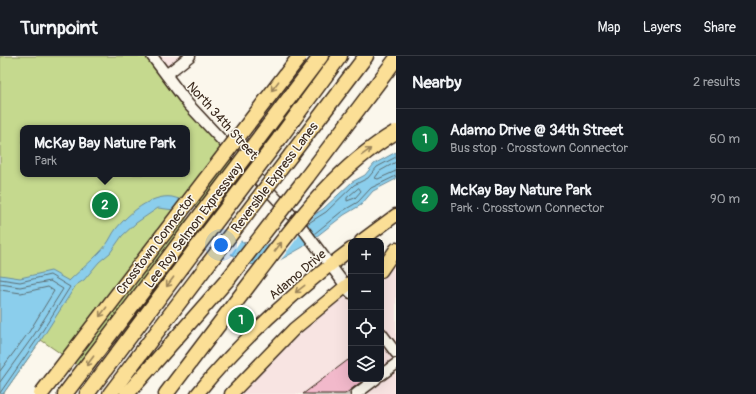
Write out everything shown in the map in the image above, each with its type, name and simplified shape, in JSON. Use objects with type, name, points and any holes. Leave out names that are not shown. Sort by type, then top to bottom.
[{"type":"highway","name":"Crosstown Connector","points":[[41,394],[300,56]]},
{"type":"highway","name":"Lee Roy Selmon Expressway","points":[[65,394],[322,56]]},
{"type":"highway","points":[[87,394],[340,56]]},
{"type":"highway","name":"Reversible Express Lanes","points":[[110,394],[366,56]]},
{"type":"highway","points":[[139,394],[396,59]]},
{"type":"highway","points":[[355,113],[396,72]]},
{"type":"highway","points":[[166,394],[305,211],[328,185],[362,154],[396,132]]},
{"type":"highway","points":[[127,394],[229,278]]},
{"type":"main road","points":[[365,238],[396,215]]},
{"type":"main road","points":[[384,257],[396,249]]},
{"type":"main road","points":[[384,267],[396,249]]},
{"type":"main road","name":"Adamo Drive","points":[[197,394],[228,358],[271,314],[330,264],[348,251]]},
{"type":"main road","points":[[231,394],[294,329],[348,288]]},
{"type":"street","name":"North 34th Street","points":[[152,56],[188,104],[298,222],[348,286]]},
{"type":"street","points":[[166,75],[190,56]]},
{"type":"street","points":[[384,337],[396,353]]},
{"type":"street","points":[[384,373],[396,364]]},
{"type":"street","points":[[356,394],[372,382]]},
{"type":"shaded area","points":[[150,56],[187,56],[163,74]]},
{"type":"shaded area","points":[[396,251],[396,350],[384,334],[384,261]]},
{"type":"shaded area","points":[[346,289],[348,291],[348,382],[384,382],[384,339],[396,355],[396,394],[238,394]]},
{"type":"green space","points":[[0,56],[155,56],[238,169],[83,369],[41,340],[3,394],[0,394]]},
{"type":"water","points":[[396,152],[396,179],[373,191],[361,205],[344,215],[303,247],[273,264],[259,266],[250,264],[229,253],[194,221],[174,210],[158,208],[136,223],[122,236],[110,253],[99,262],[84,280],[76,285],[41,340],[3,394],[0,394],[0,275],[20,278],[51,271],[69,281],[102,250],[116,229],[133,211],[148,202],[164,197],[172,197],[184,201],[234,237],[257,247],[264,247],[323,209],[352,182],[365,175],[374,164]]},
{"type":"pier","points":[[195,206],[215,224],[242,239],[230,255],[186,218]]},
{"type":"pier","points":[[319,209],[277,265],[260,268],[253,267],[274,239]]},
{"type":"building","points":[[348,360],[348,382],[361,382],[345,394],[303,394]]},
{"type":"place","name":"McKay Bay Nature Park","points":[[105,205]]},
{"type":"place","name":"Adamo Drive @ 34th Street","points":[[241,320]]}]
